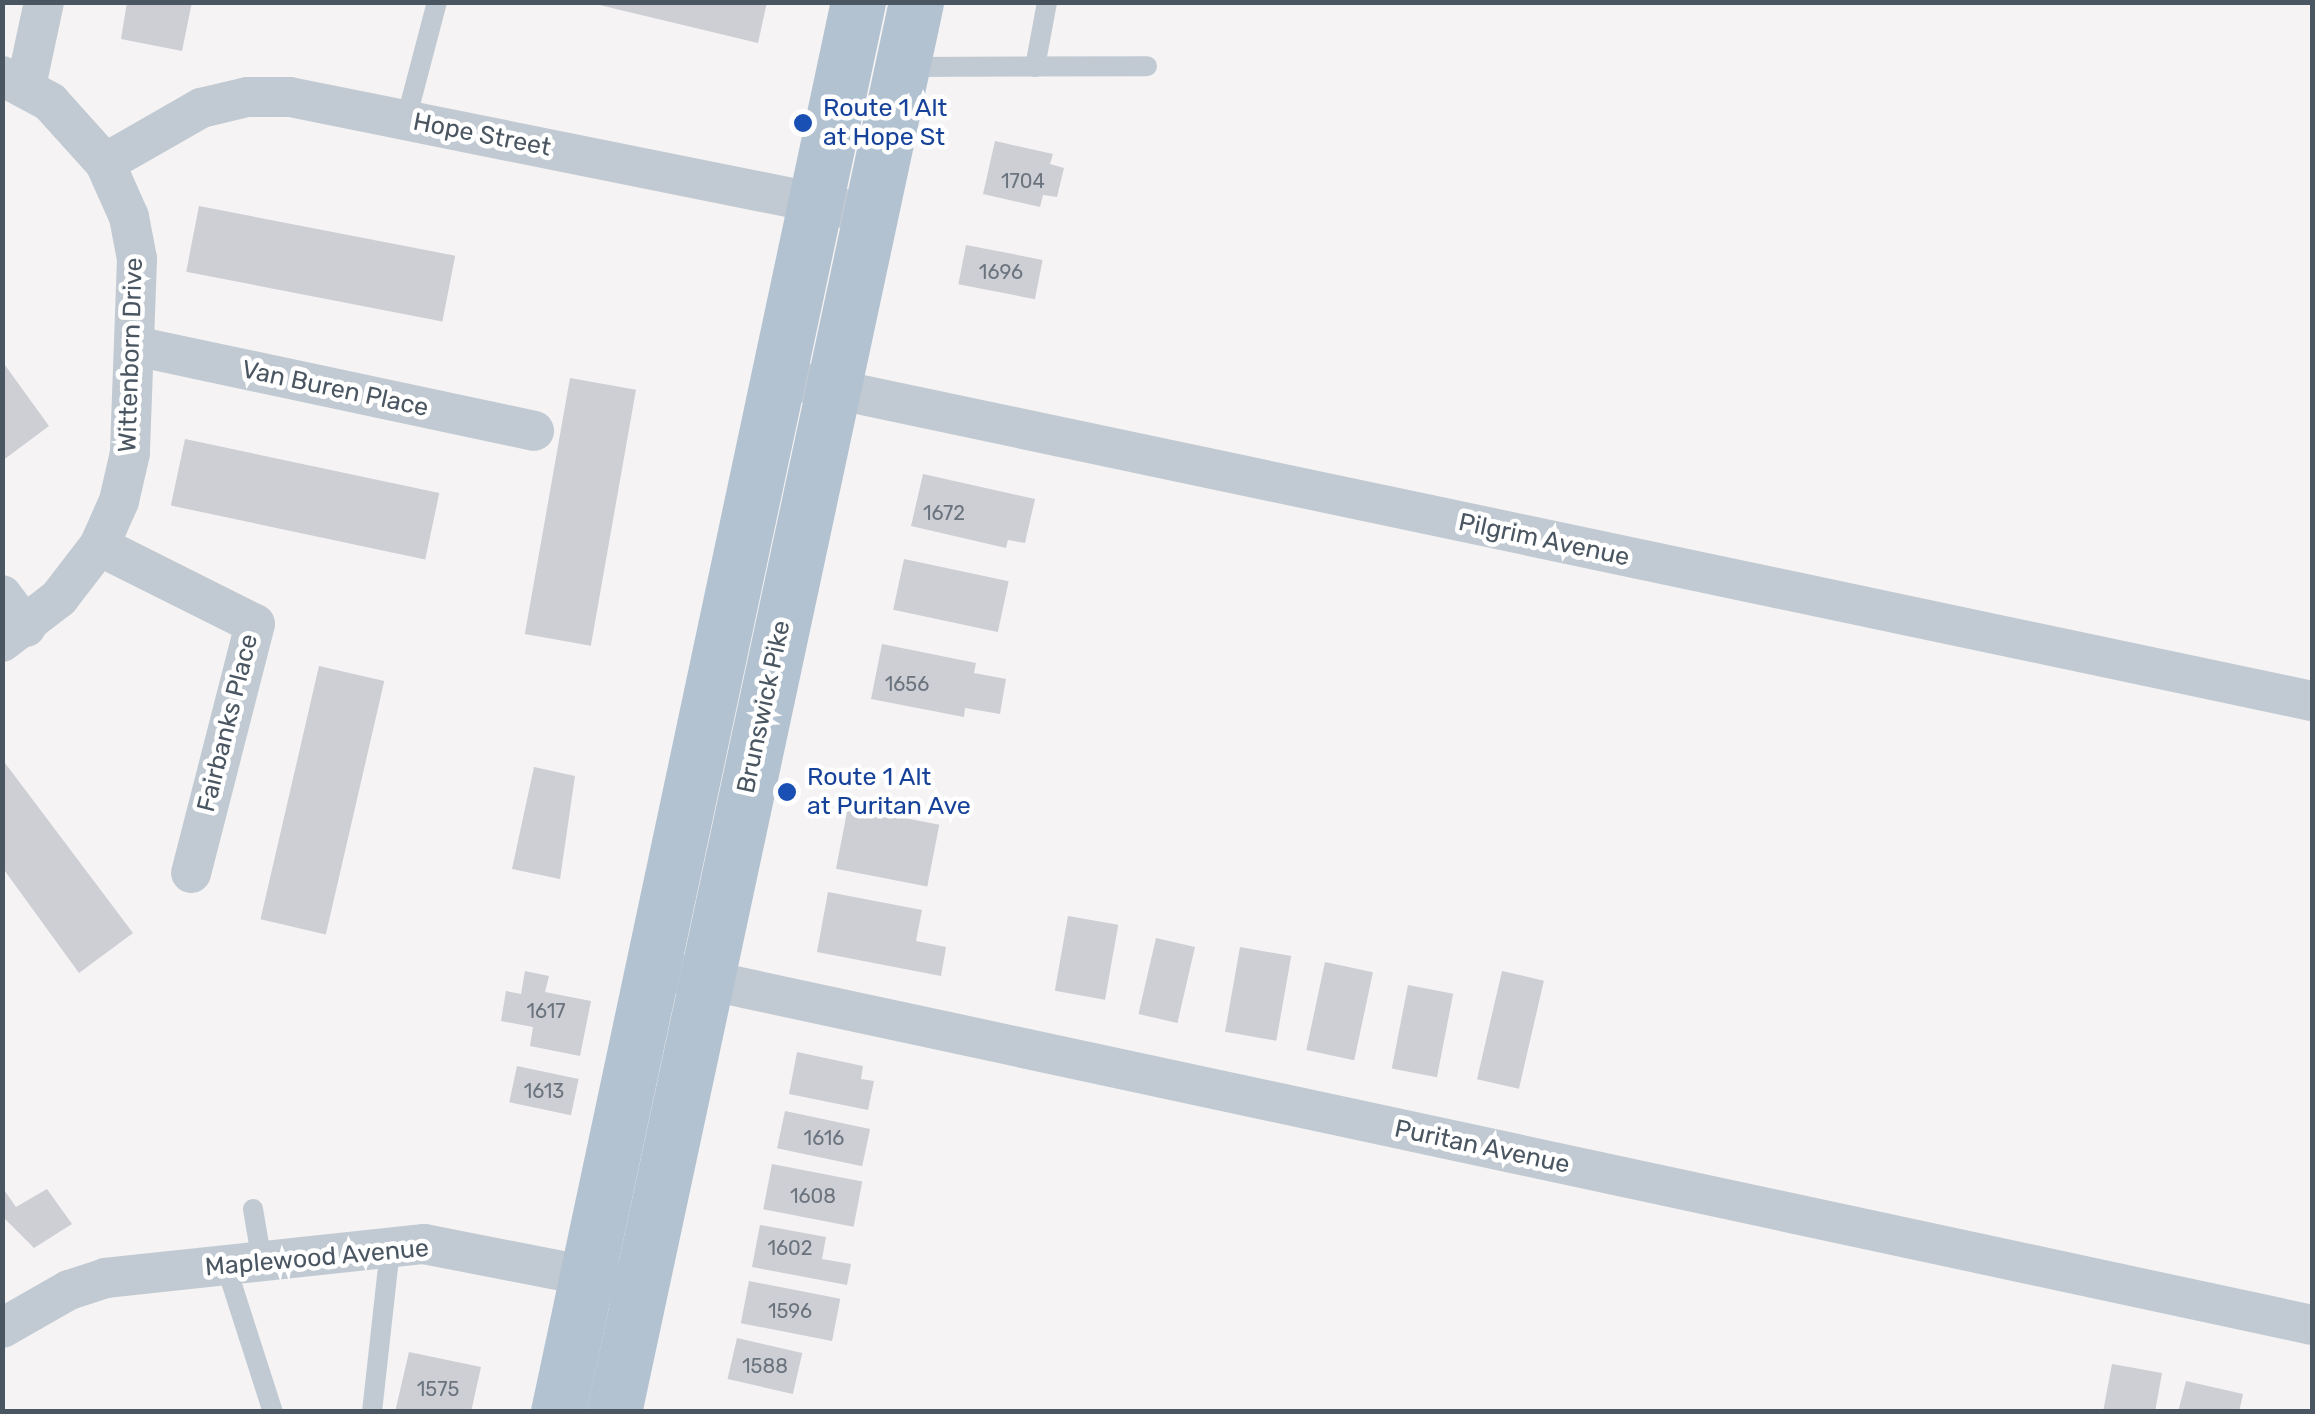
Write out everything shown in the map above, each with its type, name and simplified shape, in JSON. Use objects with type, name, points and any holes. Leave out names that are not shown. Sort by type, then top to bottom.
[{"type":"main road","points":[[558,1412],[858,2]]},
{"type":"main road","name":"Brunswick Pike","points":[[614,1412],[916,2]]},
{"type":"street","points":[[14,81],[44,2]]},
{"type":"street","name":"Wittenborn Drive","points":[[10,621],[59,598],[99,546],[130,452],[136,259],[128,218],[105,164],[81,131],[14,81]]},
{"type":"street","name":"Hope Street","points":[[105,164],[187,115],[247,97],[290,97],[870,214]]},
{"type":"street","name":"Van Buren Place","points":[[135,346],[534,432]]},
{"type":"street","name":"Pilgrim Avenue","points":[[776,378],[2312,701]]},
{"type":"street","name":"Fairbanks Place","points":[[99,546],[254,624],[191,872]]},
{"type":"street","name":"Puritan Avenue","points":[[652,966],[704,981],[2312,1325]]},
{"type":"street","name":"Maplewood Avenue","points":[[2,1328],[69,1290],[105,1278],[390,1248],[439,1246],[640,1288]]},
{"type":"lane","points":[[406,120],[436,2]]},
{"type":"lane","points":[[1035,68],[1046,2]]},
{"type":"lane","points":[[902,67],[1146,66]]},
{"type":"lane","points":[[253,1209],[244,1264],[273,1412]]},
{"type":"lane","points":[[372,1412],[390,1248]]},
{"type":"building","points":[[127,2],[192,2],[182,51],[121,39]]},
{"type":"building","points":[[587,2],[767,2],[758,43]]},
{"type":"building","points":[[995,141],[1053,154],[1050,164],[1064,168],[1057,197],[1043,195],[1040,207],[983,194]]},
{"type":"building","points":[[199,206],[455,256],[442,322],[186,272]]},
{"type":"building","points":[[966,245],[1043,260],[1035,299],[958,284]]},
{"type":"building","points":[[2,361],[49,426],[2,461]]},
{"type":"building","points":[[570,378],[636,390],[591,646],[525,634]]},
{"type":"building","points":[[185,439],[439,493],[425,560],[171,506]]},
{"type":"building","points":[[923,474],[1035,499],[1025,543],[1008,540],[1006,548],[911,526]]},
{"type":"building","points":[[904,559],[1009,581],[998,632],[893,610]]},
{"type":"building","points":[[882,644],[976,663],[974,673],[1006,679],[1000,714],[965,708],[964,717],[871,699]]},
{"type":"building","points":[[319,666],[384,681],[326,934],[261,919]]},
{"type":"building","points":[[2,759],[133,933],[79,973],[2,867]]},
{"type":"building","points":[[534,767],[575,776],[560,879],[512,869]]},
{"type":"building","points":[[848,807],[939,825],[927,887],[836,869]]},
{"type":"building","points":[[828,892],[922,910],[916,941],[946,947],[941,976],[817,952]]},
{"type":"building","points":[[1068,916],[1118,925],[1105,1000],[1055,991]]},
{"type":"building","points":[[1156,938],[1195,947],[1177,1023],[1138,1014]]},
{"type":"building","points":[[1240,947],[1291,956],[1276,1041],[1225,1032]]},
{"type":"building","points":[[1325,962],[1373,972],[1354,1060],[1306,1050]]},
{"type":"building","points":[[525,971],[549,976],[545,992],[591,1001],[580,1056],[530,1046],[533,1027],[501,1021],[506,991],[521,994]]},
{"type":"building","points":[[1502,971],[1544,981],[1519,1089],[1477,1079]]},
{"type":"building","points":[[1408,985],[1453,994],[1437,1077],[1392,1068]]},
{"type":"building","points":[[797,1052],[863,1066],[861,1079],[874,1081],[868,1110],[789,1094]]},
{"type":"building","points":[[517,1066],[579,1079],[571,1115],[509,1102]]},
{"type":"building","points":[[785,1111],[870,1129],[862,1166],[777,1148]]},
{"type":"building","points":[[772,1164],[862,1182],[854,1227],[763,1209]]},
{"type":"building","points":[[2,1187],[16,1207],[47,1189],[72,1224],[34,1248],[2,1216]]},
{"type":"building","points":[[760,1225],[826,1237],[822,1259],[851,1264],[847,1285],[752,1267]]},
{"type":"building","points":[[749,1281],[840,1299],[832,1341],[741,1323]]},
{"type":"building","points":[[737,1338],[802,1353],[793,1394],[728,1379]]},
{"type":"building","points":[[409,1352],[481,1367],[471,1412],[395,1412]]},
{"type":"building","points":[[2112,1364],[2162,1373],[2155,1412],[2103,1412]]},
{"type":"building","points":[[2186,1381],[2243,1394],[2239,1412],[2178,1412]]},
{"type":"place","name":"Route 1 Alt at Hope St","points":[[803,123]]},
{"type":"place","name":"Route 1 Alt at Puritan Ave","points":[[787,792]]}]
